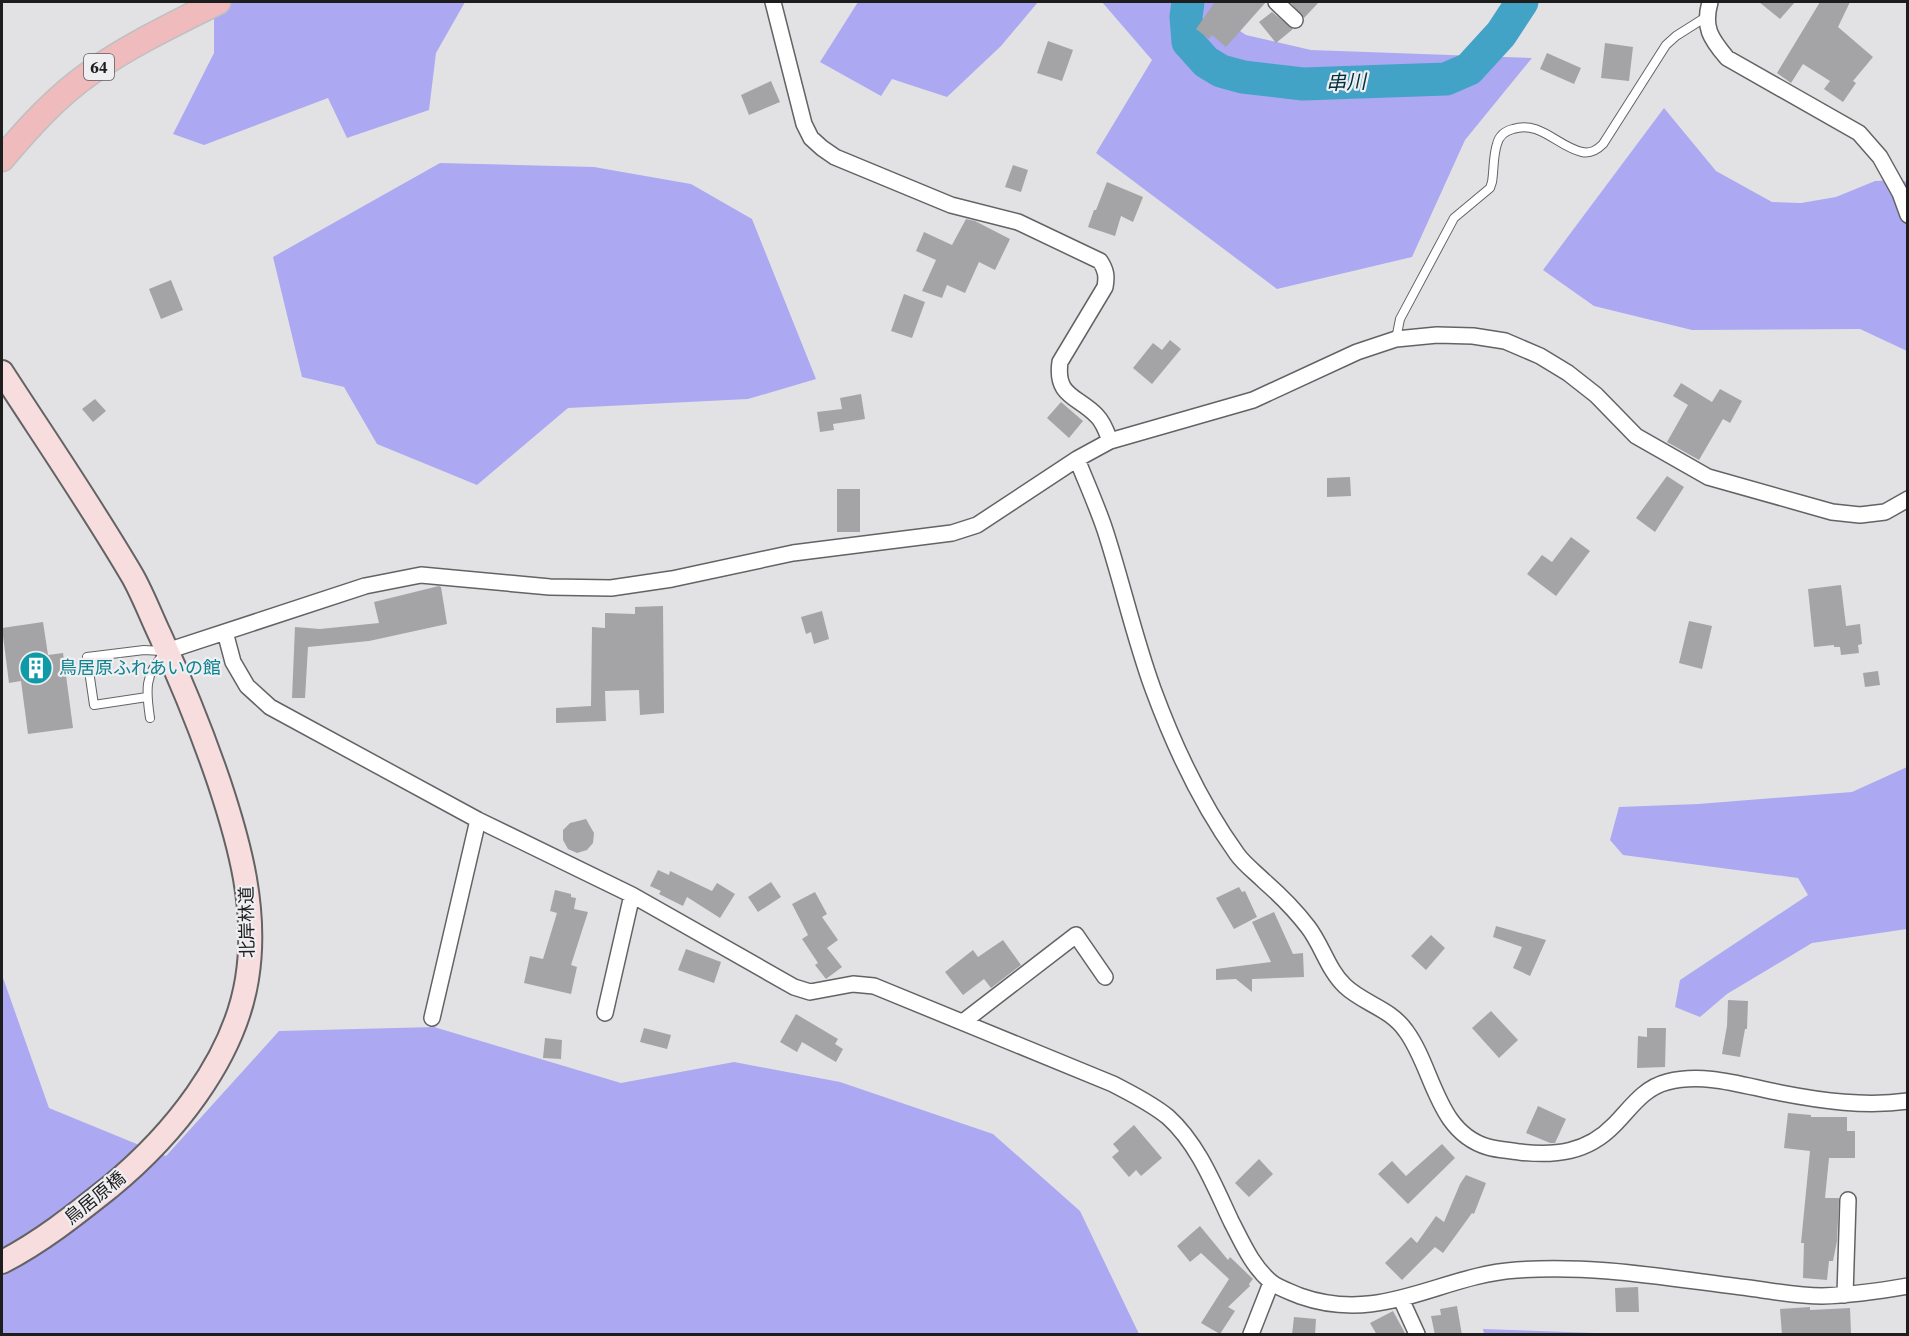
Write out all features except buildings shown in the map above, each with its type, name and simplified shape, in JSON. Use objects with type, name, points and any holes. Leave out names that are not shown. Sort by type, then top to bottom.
[{"type":"main road","name":"64","points":[[2,159],[37,120],[88,74],[123,51],[218,2]]},
{"type":"street","points":[[773,2],[799,109],[811,138],[822,148],[835,157],[951,205],[1018,222],[1100,261],[1107,279],[1105,287],[1060,362],[1058,372],[1060,383],[1066,392],[1098,416],[1110,441]]},
{"type":"street","points":[[1276,2],[1295,20]]},
{"type":"street","points":[[1710,2],[1706,17],[1712,40],[1727,58],[1859,133],[1880,157],[1900,192],[1908,215]]},
{"type":"street","points":[[167,651],[365,586],[421,574],[550,587],[611,588],[672,579],[793,553],[952,533],[977,525],[1077,459],[1110,441],[1253,400],[1358,352],[1396,339],[1437,335],[1473,336],[1505,341],[1540,356],[1568,373],[1596,395],[1636,436],[1708,477],[1832,512],[1860,515],[1885,512],[1908,499]]},
{"type":"street","name":"北岸林道","points":[[2,372],[104,529],[134,580],[207,746],[229,811],[245,870],[249,908],[247,980],[226,1042],[207,1078],[183,1113],[161,1140],[131,1170]]},
{"type":"street","points":[[1077,459],[1104,528],[1153,688],[1177,747],[1208,809],[1239,857],[1285,900],[1310,929],[1336,976],[1348,989],[1395,1018],[1408,1032],[1448,1118],[1461,1133],[1473,1142],[1491,1148],[1546,1155],[1570,1151],[1591,1142],[1612,1128],[1632,1104],[1650,1089],[1667,1082],[1688,1079],[1725,1080],[1781,1093],[1872,1105],[1908,1101]]},
{"type":"street","points":[[225,632],[233,662],[247,686],[270,707],[478,820],[632,895],[794,987],[810,992],[853,984],[874,986],[1113,1083],[1147,1101],[1168,1117],[1186,1137],[1203,1163],[1249,1256],[1271,1283],[1319,1302],[1343,1306],[1401,1299],[1472,1277],[1516,1270],[1543,1269],[1600,1270],[1799,1295],[1845,1295],[1908,1286]]},
{"type":"street","points":[[432,1018],[478,820]]},
{"type":"street","points":[[604,1013],[632,895]]},
{"type":"street","points":[[963,1022],[1076,935],[1106,977]]},
{"type":"street","name":"鳥居原橋","points":[[2,1262],[60,1226],[131,1170]]},
{"type":"street","points":[[1845,1295],[1848,1200]]},
{"type":"street","points":[[1251,1335],[1271,1283]]},
{"type":"street","points":[[1401,1299],[1417,1335]]},
{"type":"lane","points":[[1396,339],[1400,319],[1454,218],[1490,188],[1497,144],[1502,135],[1509,129],[1530,128],[1583,152],[1597,150],[1666,45],[1706,17]]},
{"type":"lane","points":[[147,697],[94,705],[87,657],[144,650],[167,651]]},
{"type":"lane","points":[[150,718],[147,697],[150,671],[167,651]]},
{"type":"shaded area","points":[[214,2],[465,2],[436,53],[429,110],[347,138],[328,98],[204,145],[173,134],[214,53]]},
{"type":"shaded area","points":[[858,2],[1038,2],[1001,46],[947,97],[892,79],[881,96],[820,62]]},
{"type":"shaded area","points":[[1102,2],[1218,2],[1240,31],[1246,35],[1311,50],[1532,58],[1465,140],[1412,257],[1277,289],[1096,153],[1152,60]]},
{"type":"shaded area","points":[[1664,108],[1716,171],[1772,202],[1801,203],[1836,197],[1875,181],[1907,182],[1907,351],[1860,329],[1692,330],[1594,306],[1543,270]]},
{"type":"shaded area","points":[[440,163],[594,167],[691,184],[752,219],[816,379],[748,399],[568,408],[477,485],[377,444],[344,387],[302,377],[273,257]]},
{"type":"shaded area","points":[[1907,767],[1907,929],[1812,943],[1727,994],[1700,1017],[1675,1007],[1680,980],[1808,895],[1798,878],[1623,855],[1610,840],[1619,807],[1698,804],[1852,792]]},
{"type":"shaded area","points":[[2,975],[49,1108],[166,1156],[279,1031],[434,1027],[621,1083],[734,1062],[840,1082],[993,1134],[1080,1211],[1139,1334],[2,1334]]},
{"type":"shaded area","points":[[1483,1329],[1596,1333],[1609,1334],[1484,1334]]},
{"type":"waterway","name":"串川","points":[[1188,2],[1186,17],[1188,42],[1206,62],[1221,71],[1243,77],[1303,84],[1446,79],[1469,69],[1501,34],[1522,2]]},
{"type":"place","name":"鳥居原ふれあいの館","points":[[36,668]]}]
